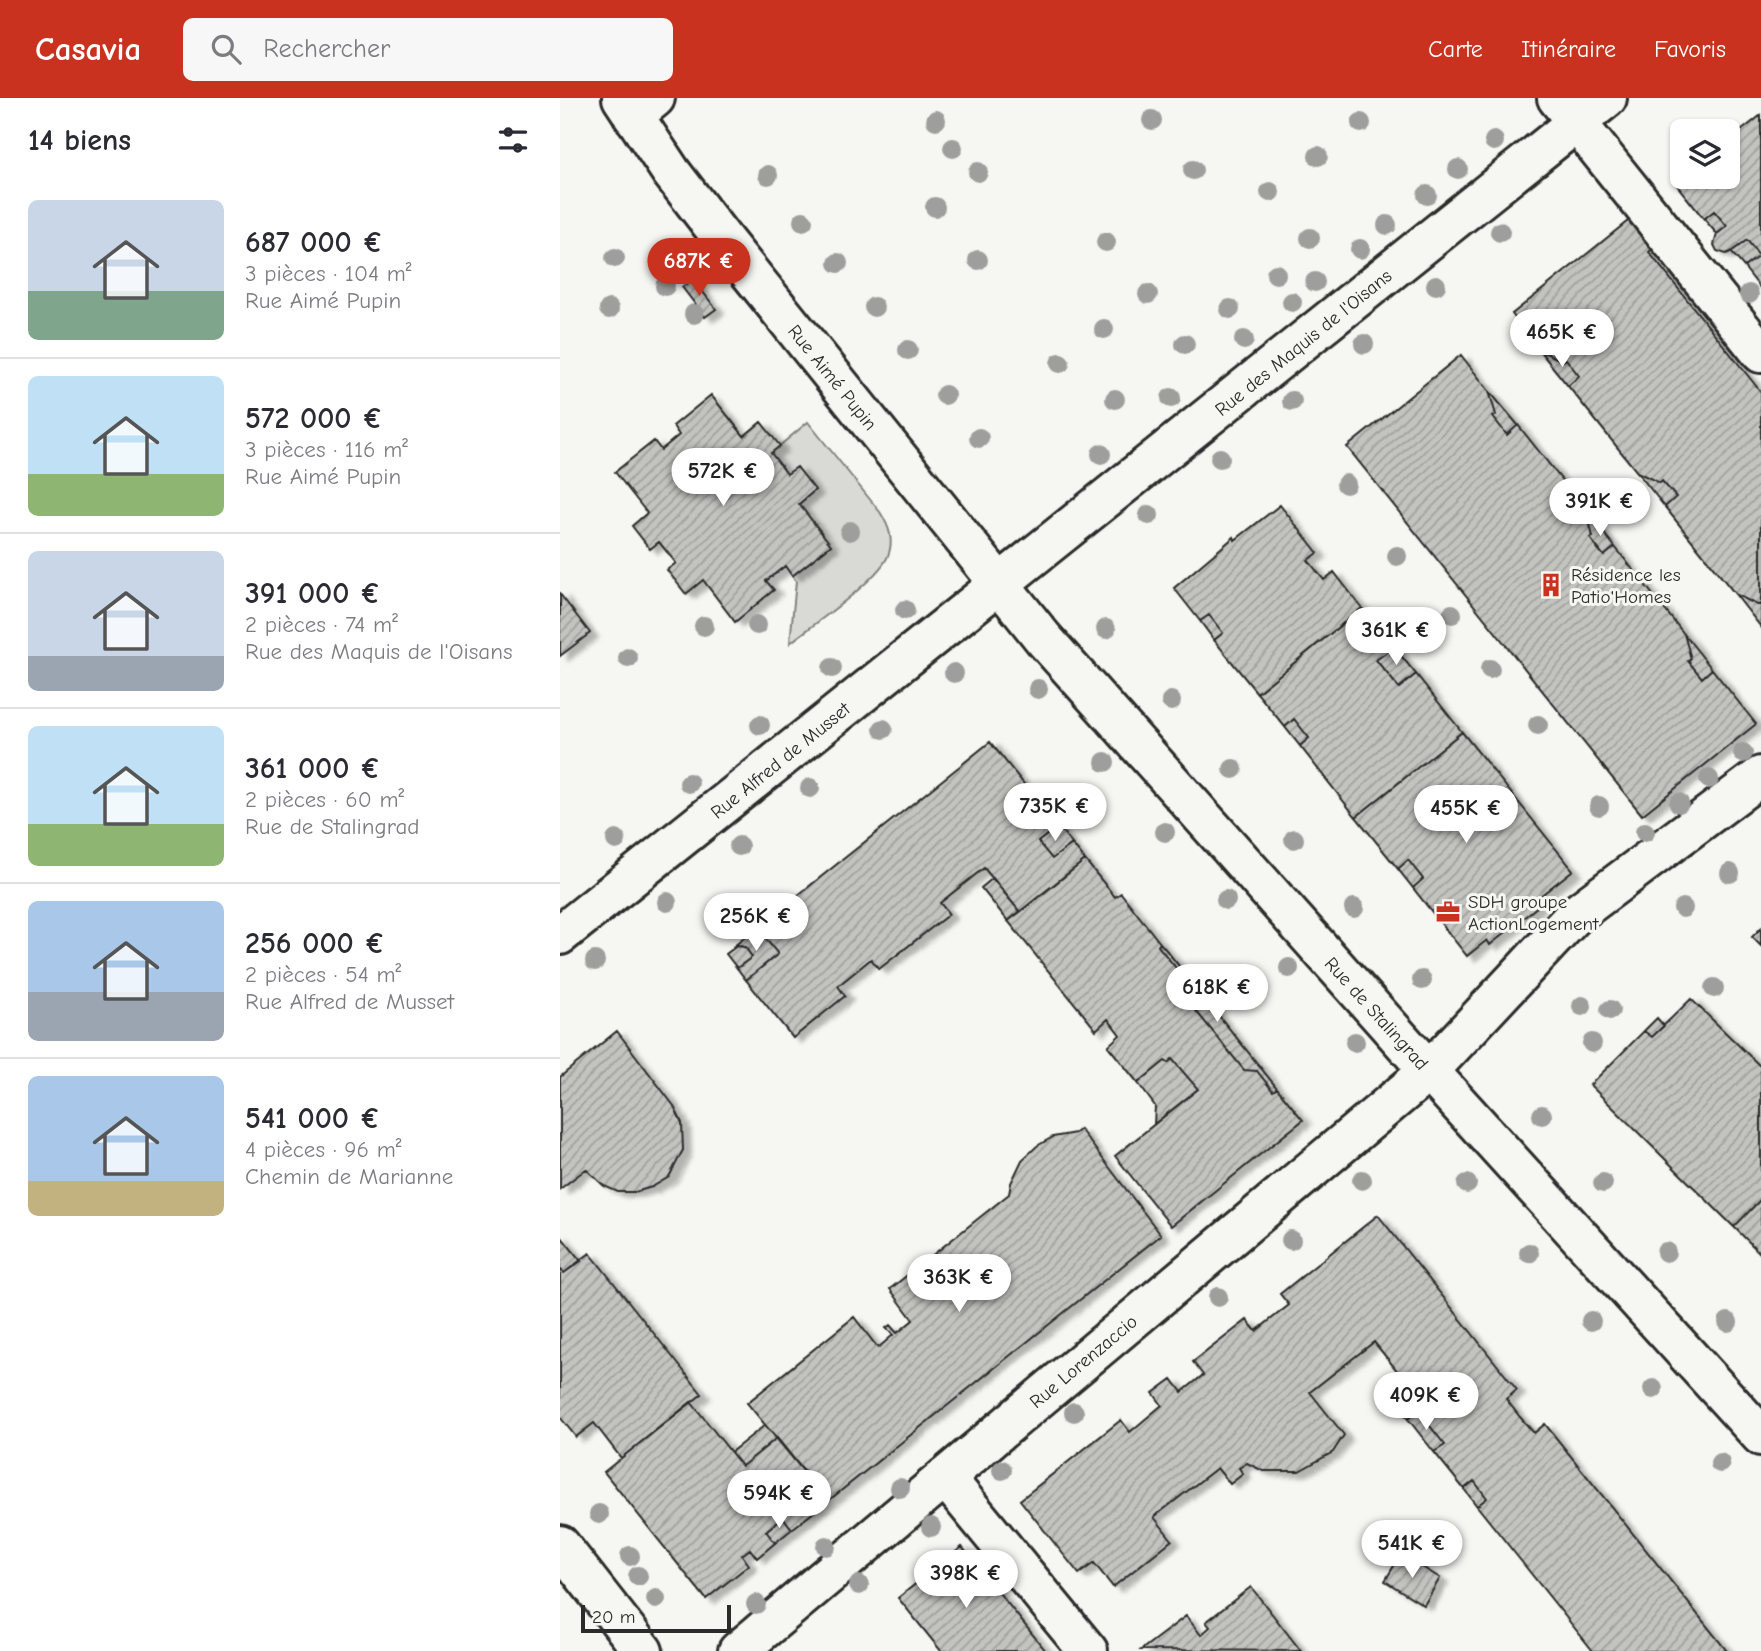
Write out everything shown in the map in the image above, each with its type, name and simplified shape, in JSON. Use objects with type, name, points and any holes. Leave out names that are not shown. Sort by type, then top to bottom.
[{"type":"street","name":"Rue des Maquis de l'Oisans","points":[[999,585],[1567,110],[1606,98]]},
{"type":"street","name":"Rue Aimé Pupin","points":[[637,104],[671,172],[999,585]]},
{"type":"street","points":[[1567,110],[1761,353]]},
{"type":"street","name":"Rue Alfred de Musset","points":[[560,934],[999,585]]},
{"type":"street","name":"Rue de Stalingrad","points":[[999,585],[1429,1072],[1761,1436]]},
{"type":"street","name":"Rue Lorenzaccio","points":[[738,1651],[1429,1072],[1575,915],[1761,776]]},
{"type":"street","points":[[945,1477],[1087,1651]]},
{"type":"street","points":[[560,1545],[643,1651]]},
{"type":"shaded area","points":[[808,422],[880,512],[888,528],[891,546],[887,558],[870,579],[790,643],[796,581],[792,576],[831,545],[799,504],[815,490],[797,467],[787,474],[771,453]]},
{"type":"building","points":[[1761,115],[1761,289],[1744,267],[1759,256],[1747,240],[1726,254],[1717,251],[1714,245],[1717,234],[1727,226],[1714,211],[1704,219],[1680,189],[1740,189],[1740,132]]},
{"type":"building","points":[[1714,211],[1727,226],[1717,234],[1704,219]]},
{"type":"building","name":"Résidence les Patio'Homes","points":[[1633,217],[1656,245],[1649,252],[1761,392],[1761,604],[1757,605],[1735,594],[1665,507],[1676,497],[1662,481],[1660,483],[1637,472],[1568,386],[1579,376],[1566,359],[1563,361],[1539,350],[1512,314]]},
{"type":"building","points":[[1747,240],[1759,256],[1744,267],[1731,252]]},
{"type":"building","points":[[693,279],[716,309],[705,317],[682,287]]},
{"type":"building","points":[[1539,350],[1563,361],[1566,359],[1579,376],[1568,386]]},
{"type":"building","name":"Résidence les Patio'Homes","points":[[1461,355],[1489,391],[1496,415],[1493,417],[1507,435],[1518,425],[1587,512],[1593,537],[1590,538],[1597,548],[1604,556],[1615,547],[1684,634],[1691,659],[1688,661],[1702,678],[1712,669],[1756,724],[1642,815],[1347,447]]},
{"type":"building","points":[[1489,391],[1518,425],[1507,435],[1493,417],[1496,415]]},
{"type":"building","points":[[711,395],[744,436],[761,422],[780,446],[771,453],[787,474],[797,467],[815,490],[799,504],[831,545],[792,576],[785,566],[766,581],[774,590],[735,622],[703,580],[686,594],[667,570],[676,563],[659,542],[650,549],[632,526],[647,513],[615,472],[654,441],[661,450],[679,435],[673,426]]},
{"type":"building","points":[[1637,472],[1660,483],[1662,481],[1676,497],[1665,507]]},
{"type":"building","points":[[1280,505],[1318,553],[1308,560],[1324,580],[1334,572],[1362,608],[1257,693],[1214,640],[1223,633],[1209,615],[1200,621],[1174,588],[1234,537],[1235,540]]},
{"type":"building","points":[[1587,512],[1615,547],[1604,556],[1590,538],[1593,537]]},
{"type":"building","points":[[560,594],[590,633],[560,656]]},
{"type":"building","points":[[1735,594],[1757,605],[1761,604],[1761,627]]},
{"type":"building","points":[[1362,608],[1394,647],[1376,660],[1399,688],[1416,674],[1462,732],[1356,817],[1300,746],[1309,738],[1302,729],[1294,719],[1285,727],[1257,693]]},
{"type":"building","points":[[1209,615],[1223,633],[1214,640],[1200,621]]},
{"type":"building","points":[[1684,634],[1712,669],[1702,678],[1688,661],[1691,659]]},
{"type":"building","points":[[1394,647],[1416,674],[1399,688],[1376,660]]},
{"type":"building","points":[[1294,719],[1309,738],[1300,746],[1285,727]]},
{"type":"building","points":[[1462,732],[1573,870],[1534,901],[1538,906],[1490,945],[1487,940],[1467,956],[1413,888],[1423,879],[1416,870],[1408,860],[1398,869],[1356,817]]},
{"type":"building","points":[[990,742],[1058,826],[1038,842],[1052,859],[1072,844],[1085,860],[1020,912],[984,868],[940,903],[949,914],[879,969],[871,959],[838,986],[845,996],[793,1038],[746,980],[778,954],[757,928]]},
{"type":"building","points":[[1058,826],[1072,844],[1052,859],[1038,842]]},
{"type":"building","points":[[1085,860],[1115,897],[1121,893],[1160,943],[1158,946],[1181,974],[1179,990],[1244,1070],[1257,1071],[1273,1091],[1277,1088],[1303,1120],[1171,1226],[1115,1156],[1198,1089],[1172,1059],[1168,1063],[1165,1061],[1138,1083],[1108,1046],[1120,1035],[1108,1019],[1096,1030],[1008,921]]},
{"type":"building","points":[[1408,860],[1423,879],[1413,888],[1398,869]]},
{"type":"building","points":[[993,878],[1020,912],[1008,921],[981,888]]},
{"type":"building","points":[[757,928],[778,954],[746,980],[737,968],[752,957],[745,947],[734,946]]},
{"type":"building","points":[[1761,928],[1761,946],[1752,937]]},
{"type":"building","points":[[1160,943],[1277,1088],[1273,1091],[1257,1071],[1244,1070],[1179,990],[1181,974],[1158,946]]},
{"type":"building","points":[[738,945],[746,948],[752,957],[737,968],[726,954]]},
{"type":"building","points":[[1691,999],[1761,1067],[1761,1199],[1734,1227],[1590,1085],[1644,1031],[1652,1037]]},
{"type":"building","points":[[1657,1018],[1664,1026],[1652,1037],[1644,1031]]},
{"type":"building","points":[[617,1031],[674,1106],[682,1123],[683,1150],[669,1177],[652,1187],[635,1192],[618,1192],[604,1186],[586,1169],[560,1189],[560,1077]]},
{"type":"building","points":[[1172,1059],[1198,1089],[1154,1124],[1155,1106],[1138,1083],[1165,1061],[1168,1063]]},
{"type":"building","points":[[1080,1129],[1161,1235],[828,1501],[747,1403],[854,1317],[878,1348],[893,1335],[886,1328],[890,1325],[897,1333],[913,1320],[890,1289],[1009,1194],[1022,1160],[1037,1146],[1053,1137],[1075,1133]]},
{"type":"building","points":[[1761,1199],[1761,1254],[1734,1227]]},
{"type":"building","points":[[1378,1215],[1517,1390],[1506,1399],[1520,1417],[1534,1433],[1545,1424],[1727,1651],[1593,1651],[1477,1506],[1487,1498],[1474,1481],[1464,1489],[1434,1452],[1445,1445],[1418,1411],[1408,1419],[1393,1401],[1411,1388],[1374,1342],[1310,1392],[1344,1435],[1333,1452],[1299,1471],[1263,1471],[1247,1463],[1239,1468],[1243,1474],[1230,1484],[1217,1468],[1154,1517],[1172,1540],[1113,1587],[1094,1563],[1079,1574],[1020,1500],[1121,1420],[1130,1432],[1162,1405],[1153,1393],[1172,1379],[1182,1392],[1203,1375],[1193,1362],[1247,1320],[1256,1331],[1289,1305],[1280,1294]]},
{"type":"building","points":[[560,1235],[581,1261],[564,1273],[560,1269]]},
{"type":"building","points":[[590,1253],[702,1394],[621,1458],[594,1423],[576,1437],[560,1417],[560,1269],[564,1273]]},
{"type":"building","points":[[691,1402],[742,1466],[777,1438],[828,1501],[792,1529],[783,1517],[766,1531],[775,1543],[757,1558],[750,1549],[742,1555],[749,1565],[706,1599],[604,1472]]},
{"type":"building","points":[[1418,1411],[1445,1445],[1434,1452],[1408,1419]]},
{"type":"building","points":[[765,1425],[777,1438],[742,1466],[731,1452]]},
{"type":"building","points":[[1474,1481],[1487,1498],[1477,1506],[1464,1489]]},
{"type":"building","points":[[783,1517],[792,1529],[775,1543],[766,1531]]},
{"type":"building","points":[[962,1547],[1046,1651],[941,1651],[898,1598]]},
{"type":"building","points":[[1401,1554],[1440,1578],[1424,1605],[1385,1581]]},
{"type":"building","points":[[1251,1587],[1301,1651],[1141,1650],[1186,1616],[1201,1635],[1210,1627],[1206,1622]]},
{"type":"place","name":"Résidence les Patio'Homes","points":[[1551,585]]},
{"type":"place","name":"SDH groupe ActionLogement","points":[[1448,912]]}]
